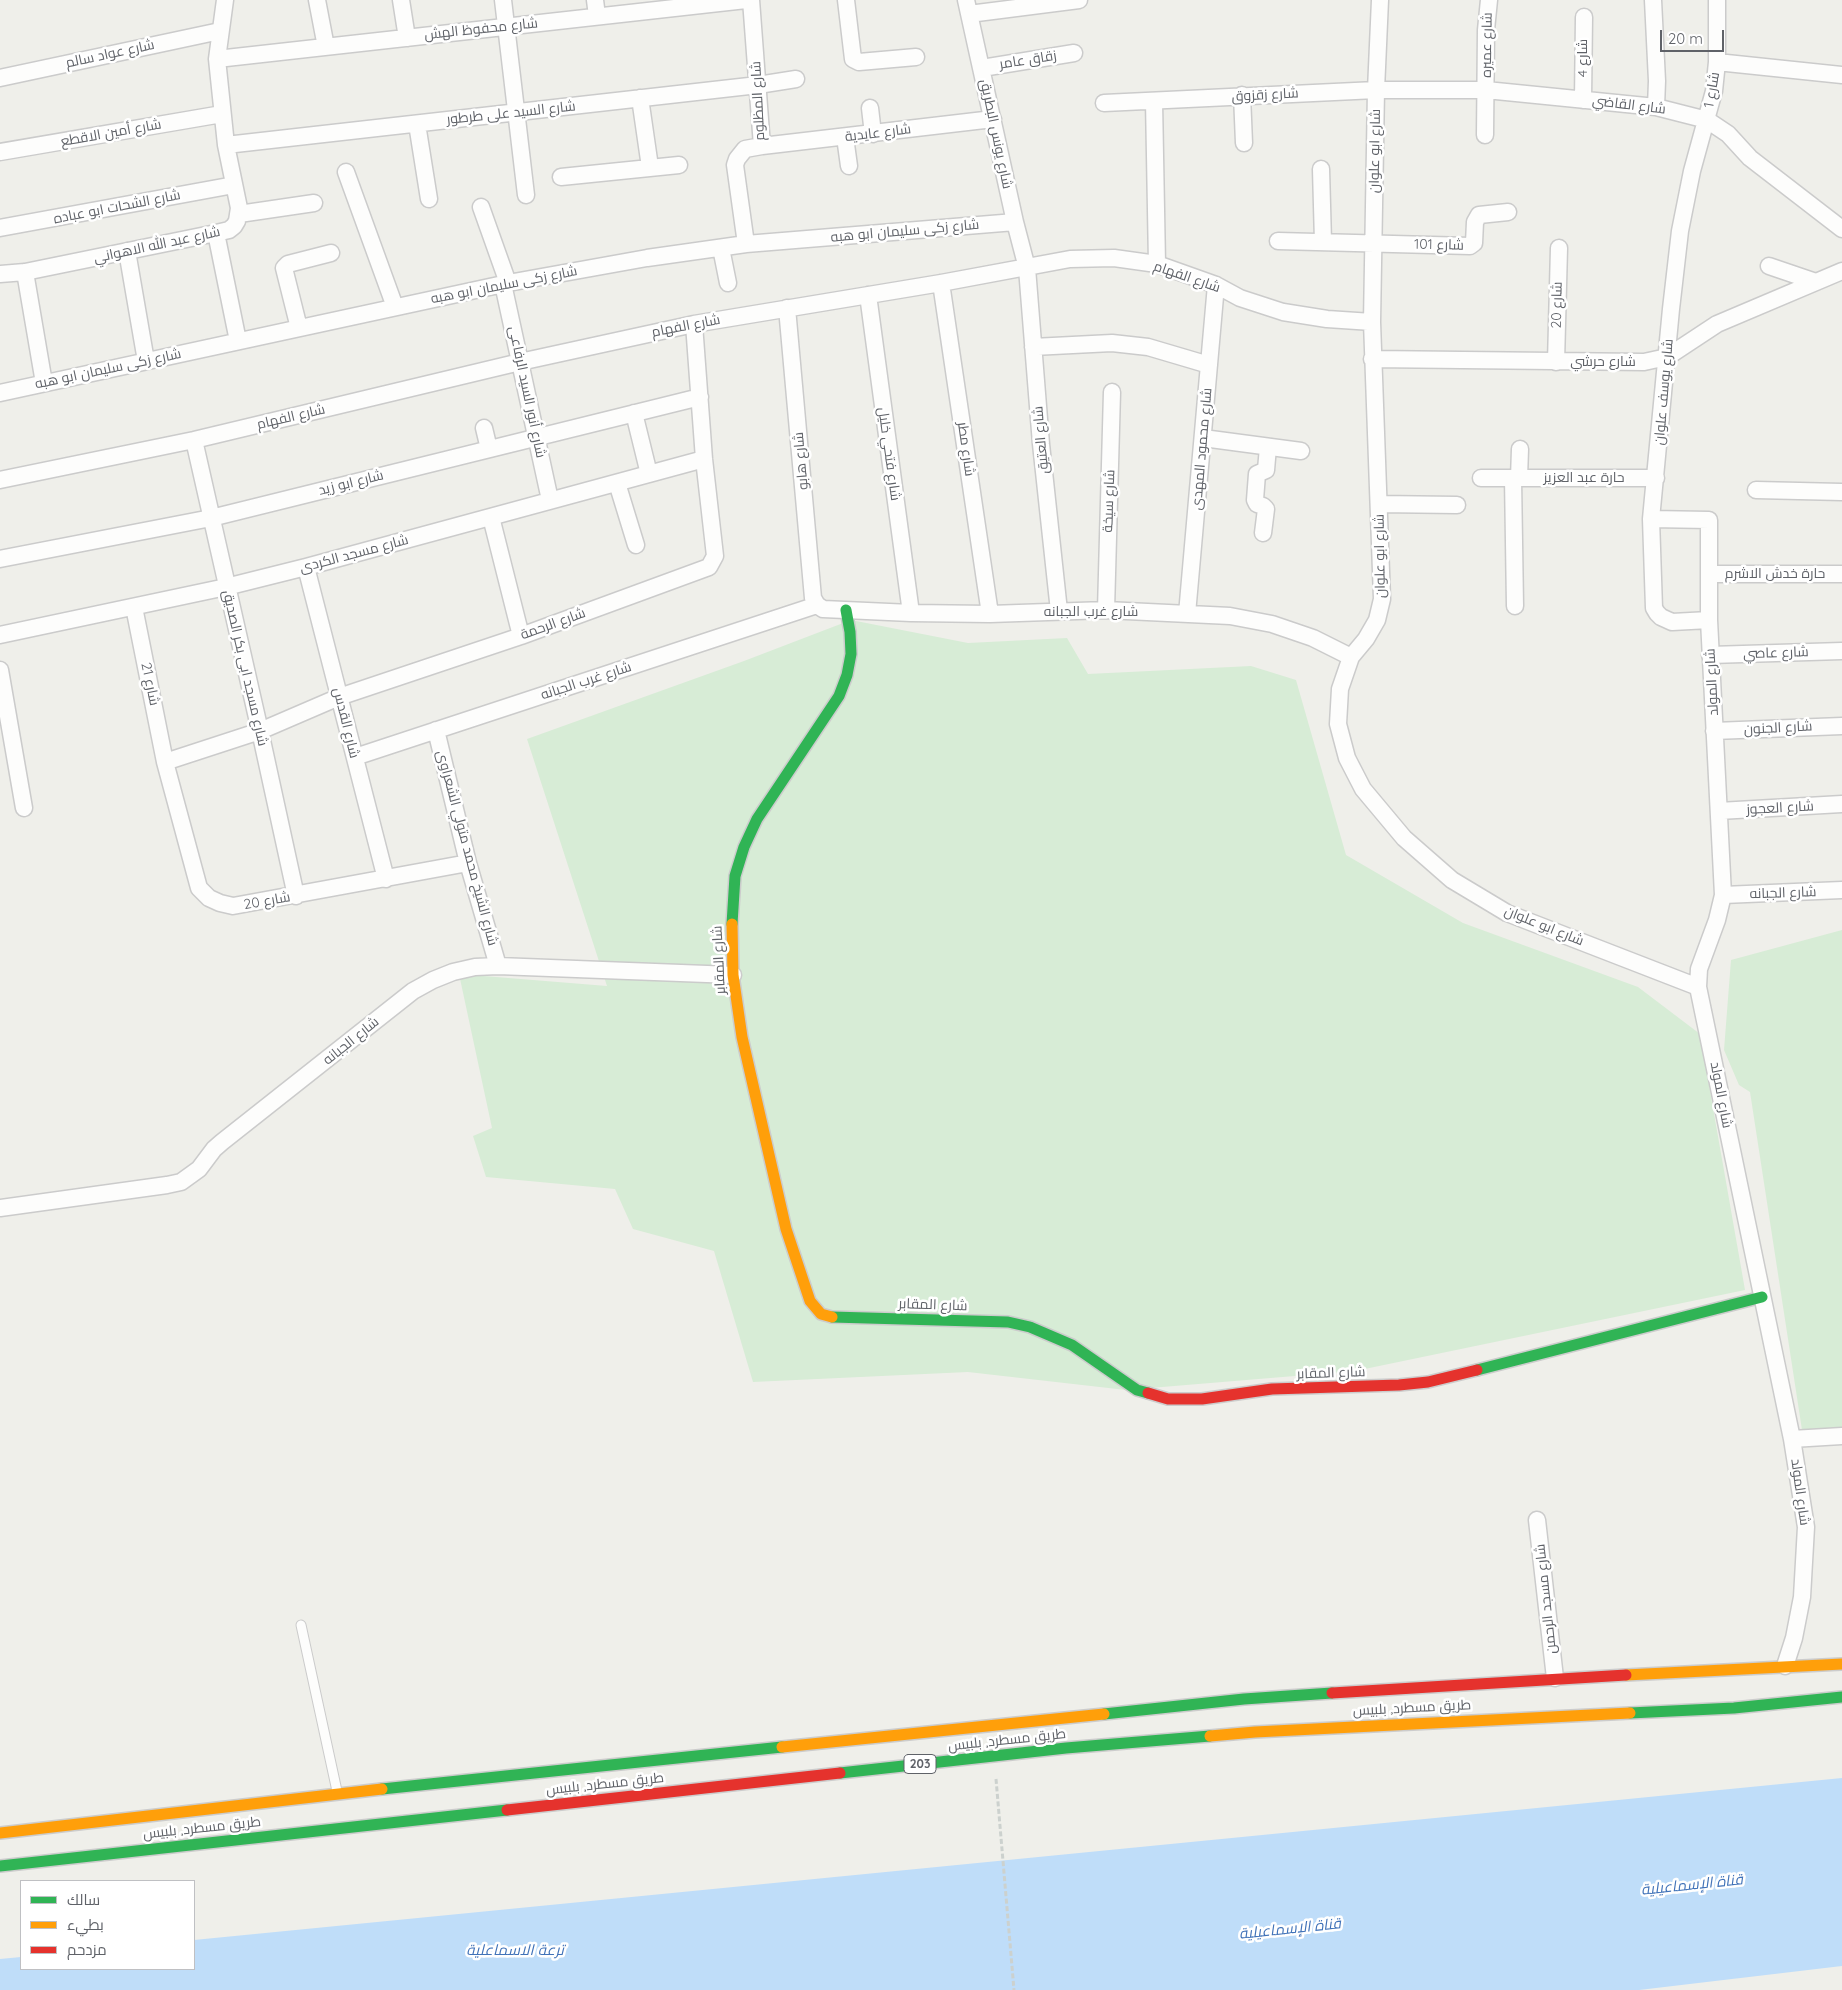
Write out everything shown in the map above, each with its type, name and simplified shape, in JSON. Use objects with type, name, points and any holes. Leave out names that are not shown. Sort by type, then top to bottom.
[{"type":"main road","name":"شارع المقابر","points":[[846,610],[850,632],[850,654],[847,675],[839,696],[757,819],[744,846],[735,876],[732,905],[733,975],[742,1037],[786,1229],[810,1301],[821,1314],[829,1317],[1008,1322],[1030,1327],[1072,1344],[1137,1390],[1168,1399],[1202,1400],[1272,1390],[1399,1385],[1428,1382],[1762,1297]]},
{"type":"main road","name":"طريق مسطرد, بلبيس","points":[[0,1833],[338,1794],[1244,1699],[1555,1678],[1731,1673],[1785,1666],[1842,1664]]},
{"type":"main road","name":"طريق مسطرد, بلبيس","points":[[0,1866],[1075,1747],[1255,1732],[1842,1697]]},
{"type":"street","points":[[225,0],[217,59],[226,145],[239,214],[314,203]]},
{"type":"street","points":[[317,0],[326,47]]},
{"type":"street","points":[[402,0],[406,38]]},
{"type":"street","points":[[503,0],[518,112],[526,195]]},
{"type":"street","name":"شارع محفوظ الهش","points":[[217,59],[506,26],[596,8],[746,0]]},
{"type":"street","name":"شارع المظلوم","points":[[746,244],[735,165],[745,149],[762,146],[751,0]]},
{"type":"street","points":[[846,0],[851,55],[853,59],[860,62],[916,57]]},
{"type":"street","points":[[968,7],[1079,0]]},
{"type":"street","name":"شارع ابو علوان","points":[[1380,0],[1376,90],[1372,358],[1382,599],[1373,626],[1366,639],[1351,656],[1340,689],[1338,724],[1347,758],[1364,789],[1404,838],[1452,880],[1507,913],[1698,987]]},
{"type":"street","name":"شارع عميره","points":[[1485,134],[1486,30],[1489,0]]},
{"type":"street","points":[[1653,0],[1658,81],[1656,107]]},
{"type":"street","name":"شارع 1","points":[[1707,120],[1714,91],[1717,62],[1717,0]]},
{"type":"street","name":"شارع يونس البطريق","points":[[968,7],[1015,222],[1027,268]]},
{"type":"street","name":"شارع 4","points":[[1583,100],[1584,17]]},
{"type":"street","name":"شارع عواد سالم","points":[[0,78],[220,31]]},
{"type":"street","name":"زقاق عامر","points":[[982,68],[1074,53]]},
{"type":"street","points":[[1717,62],[1842,75]]},
{"type":"street","name":"شارع السيد على طرطور","points":[[226,145],[758,85],[796,79]]},
{"type":"street","name":"شارع القاضي","points":[[1376,90],[1486,90],[1656,107],[1707,120],[1728,134],[1750,158],[1842,229]]},
{"type":"street","name":"شارع زقزوق","points":[[1104,103],[1376,90]]},
{"type":"street","points":[[1242,96],[1244,143]]},
{"type":"street","points":[[640,98],[650,168]]},
{"type":"street","points":[[1154,101],[1157,264]]},
{"type":"street","points":[[870,108],[873,134]]},
{"type":"street","name":"شارع أمين الاقطع","points":[[0,152],[222,114]]},
{"type":"street","name":"شارع عايدية","points":[[762,146],[993,119]]},
{"type":"street","name":"شارع يوسف علوان","points":[[1707,120],[1692,171],[1680,231],[1651,519],[1654,608],[1661,617],[1672,622],[1709,620]]},
{"type":"street","points":[[416,124],[429,199]]},
{"type":"street","points":[[846,137],[849,166]]},
{"type":"street","points":[[561,177],[679,165]]},
{"type":"street","points":[[1321,169],[1323,242]]},
{"type":"street","points":[[346,172],[395,307]]},
{"type":"street","name":"شارع الشحات ابو عباده","points":[[0,228],[234,185]]},
{"type":"street","name":"شارع أنور السيد الرفاعى","points":[[481,207],[506,284],[520,362],[550,500]]},
{"type":"street","name":"شارع 101","points":[[1373,244],[1470,246],[1474,243],[1475,222],[1479,215],[1508,212]]},
{"type":"street","name":"شارع عبد الله الاهواني","points":[[0,274],[25,272],[230,230],[237,221],[239,214]]},
{"type":"street","name":"شارع زكى سليمان ابو هبه","points":[[0,393],[395,307],[647,258],[746,244],[1015,222]]},
{"type":"street","points":[[216,233],[238,341]]},
{"type":"street","points":[[1278,240],[1373,244]]},
{"type":"street","points":[[721,248],[728,283]]},
{"type":"street","name":"شارع 20","points":[[1556,362],[1559,248]]},
{"type":"street","points":[[126,251],[146,361]]},
{"type":"street","points":[[299,328],[284,268],[288,264],[331,253]]},
{"type":"street","name":"شارع الفهام","points":[[0,480],[194,440],[520,362],[694,324],[941,283],[1070,259],[1114,258],[1157,264],[1216,285],[1240,298],[1282,312],[1327,319],[1372,322]]},
{"type":"street","points":[[1769,266],[1816,282]]},
{"type":"street","name":"شارع العتيق","points":[[1027,268],[1041,444],[1059,612]]},
{"type":"street","name":"شارع حرشي","points":[[1372,358],[1644,362],[1667,357],[1717,324],[1842,271]]},
{"type":"street","points":[[25,272],[44,383]]},
{"type":"street","name":"شارع مطر","points":[[941,283],[990,614]]},
{"type":"street","name":"شارع محمود المهدى","points":[[1187,614],[1216,285]]},
{"type":"street","name":"شارع فتحي خليل","points":[[868,294],[910,613]]},
{"type":"street","name":"شارع هابو","points":[[787,308],[813,598],[820,607]]},
{"type":"street","name":"شارع الرحمة","points":[[165,762],[260,732],[339,697],[521,636],[709,567],[715,556],[704,459],[694,324]]},
{"type":"street","points":[[1033,347],[1112,342],[1148,346],[1209,365]]},
{"type":"street","name":"شارع سيخة","points":[[1106,610],[1112,392]]},
{"type":"street","name":"شارع ابو زيد","points":[[0,559],[211,518],[700,397]]},
{"type":"street","points":[[634,413],[649,474]]},
{"type":"street","points":[[484,428],[489,449]]},
{"type":"street","points":[[1203,438],[1301,451]]},
{"type":"street","name":"شارع مسجد ابى بكر الصديق","points":[[194,440],[296,896]]},
{"type":"street","points":[[1263,534],[1266,509],[1257,504],[1255,500],[1257,474],[1266,470],[1268,447]]},
{"type":"street","points":[[1515,606],[1516,478],[1520,448]]},
{"type":"street","name":"شارع مسجد الكردى","points":[[0,635],[226,587],[306,567],[704,459]]},
{"type":"street","name":"حارة عبد العزيز","points":[[1481,478],[1656,478]]},
{"type":"street","points":[[617,483],[636,545]]},
{"type":"street","points":[[1756,490],[1842,492]]},
{"type":"street","points":[[1379,504],[1457,505]]},
{"type":"street","points":[[491,517],[521,636]]},
{"type":"street","name":"شارع المولد","points":[[1651,519],[1709,520],[1710,655],[1723,895],[1717,920],[1699,969],[1698,987],[1792,1439],[1806,1527],[1802,1597],[1794,1638],[1785,1666]]},
{"type":"street","name":"شارع القدس","points":[[306,567],[386,878]]},
{"type":"street","name":"حارة خدش الاشرم","points":[[1709,574],[1842,574]]},
{"type":"street","name":"شارع 21","points":[[134,607],[165,762]]},
{"type":"street","name":"شارع غرب الجبانه","points":[[355,757],[820,607],[910,613],[990,614],[1106,610],[1230,616],[1272,624],[1313,638],[1351,656]]},
{"type":"street","name":"شارع عاصي","points":[[1710,655],[1842,651]]},
{"type":"street","points":[[0,670],[24,808]]},
{"type":"street","name":"شارع الجنون","points":[[1714,731],[1842,726]]},
{"type":"street","name":"شارع الشيخ محمد متولي الشعراوى","points":[[436,730],[468,863],[498,966]]},
{"type":"street","name":"شارع 20","points":[[165,762],[199,888],[209,898],[220,903],[234,906],[468,863]]},
{"type":"street","name":"شارع العجوز","points":[[1719,811],[1842,804]]},
{"type":"street","name":"شارع الجبانه","points":[[1723,895],[1842,890]]},
{"type":"street","name":"شارع الجبانه","points":[[0,1208],[181,1182],[198,1169],[222,1142],[413,991],[433,980],[454,972],[476,967],[498,966],[733,975]]},
{"type":"street","points":[[1792,1439],[1842,1436]]},
{"type":"street","name":"شارع مسجد الرحمن","points":[[1538,1520],[1555,1678]]},
{"type":"lane","points":[[301,1625],[338,1794]]},
{"type":"path","points":[[999,1796],[1014,1990]]},
{"type":"green space","points":[[851,620],[968,643],[1067,638],[1088,674],[1251,666],[1296,680],[1346,855],[1463,923],[1638,987],[1700,1034],[1745,1290],[1355,1371],[1126,1390],[968,1372],[753,1382],[714,1251],[633,1229],[615,1189],[486,1177],[473,1136],[492,1128],[459,974],[607,986],[527,739],[744,661]]},
{"type":"green space","points":[[1842,930],[1842,1428],[1802,1430],[1750,1092],[1739,1085],[1724,1050],[1731,960]]},
{"type":"water","points":[[1842,1778],[1842,1966],[1639,1990],[0,1990],[0,1959],[20,1957],[20,1970],[195,1970],[195,1940]]},
{"type":"traffic: fast","points":[[732,924],[735,876],[744,847],[757,819],[839,696],[847,675],[851,654],[846,610]]},
{"type":"traffic: fast","points":[[1477,1370],[1762,1297]]},
{"type":"traffic: fast","points":[[832,1317],[1008,1322],[1030,1327],[1072,1345],[1137,1390],[1148,1393]]},
{"type":"traffic: fast","points":[[1104,1714],[1244,1699],[1332,1693]]},
{"type":"traffic: fast","points":[[1630,1713],[1734,1708],[1842,1697]]},
{"type":"traffic: fast","points":[[840,1773],[1066,1748],[1210,1736]]},
{"type":"traffic: fast","points":[[382,1789],[782,1747]]},
{"type":"traffic: fast","points":[[0,1866],[507,1810]]},
{"type":"traffic: slow","points":[[732,924],[733,975],[742,1037],[786,1229],[810,1301],[821,1314],[832,1317]]},
{"type":"traffic: slow","points":[[1626,1675],[1842,1664]]},
{"type":"traffic: slow","points":[[1210,1736],[1255,1732],[1630,1713]]},
{"type":"traffic: slow","points":[[782,1747],[1104,1714]]},
{"type":"traffic: slow","points":[[0,1833],[382,1789]]},
{"type":"traffic: jam","points":[[1148,1393],[1168,1399],[1202,1399],[1272,1389],[1399,1385],[1428,1382],[1477,1370]]},
{"type":"traffic: jam","points":[[1332,1693],[1626,1675]]},
{"type":"traffic: jam","points":[[507,1810],[840,1773]]},
{"type":"water label","name":"قناة الإسماعيلية","points":[[1692,1885]]},
{"type":"water label","name":"قناة الإسماعيلية","points":[[1290,1929]]},
{"type":"water label","name":"ترعة الاسماعلية","points":[[515,1950]]}]
